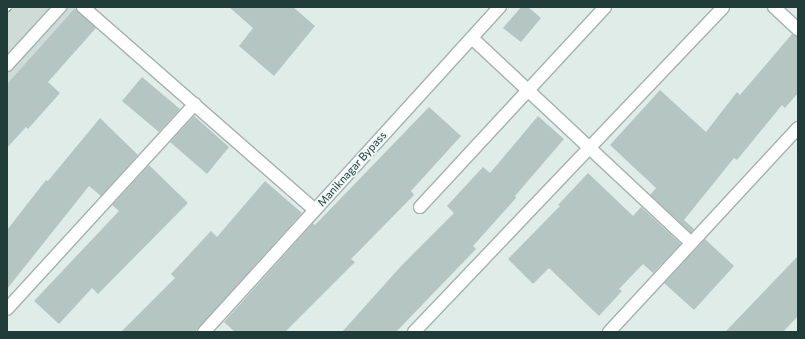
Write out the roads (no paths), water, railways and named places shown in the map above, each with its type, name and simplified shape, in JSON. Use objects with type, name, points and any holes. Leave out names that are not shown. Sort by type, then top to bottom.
[{"type":"street","points":[[7,65],[60,7]]},
{"type":"street","points":[[83,7],[315,210]]},
{"type":"street","name":"Maniknagar Bypass","points":[[204,332],[500,7]]},
{"type":"street","points":[[420,208],[605,7]]},
{"type":"street","points":[[414,332],[723,7]]},
{"type":"street","points":[[774,7],[798,29]]},
{"type":"street","points":[[472,38],[691,243]]},
{"type":"street","points":[[7,309],[195,104]]},
{"type":"street","points":[[609,332],[798,128]]},
{"type":"railway","points":[[7,10],[10,7]]}]
